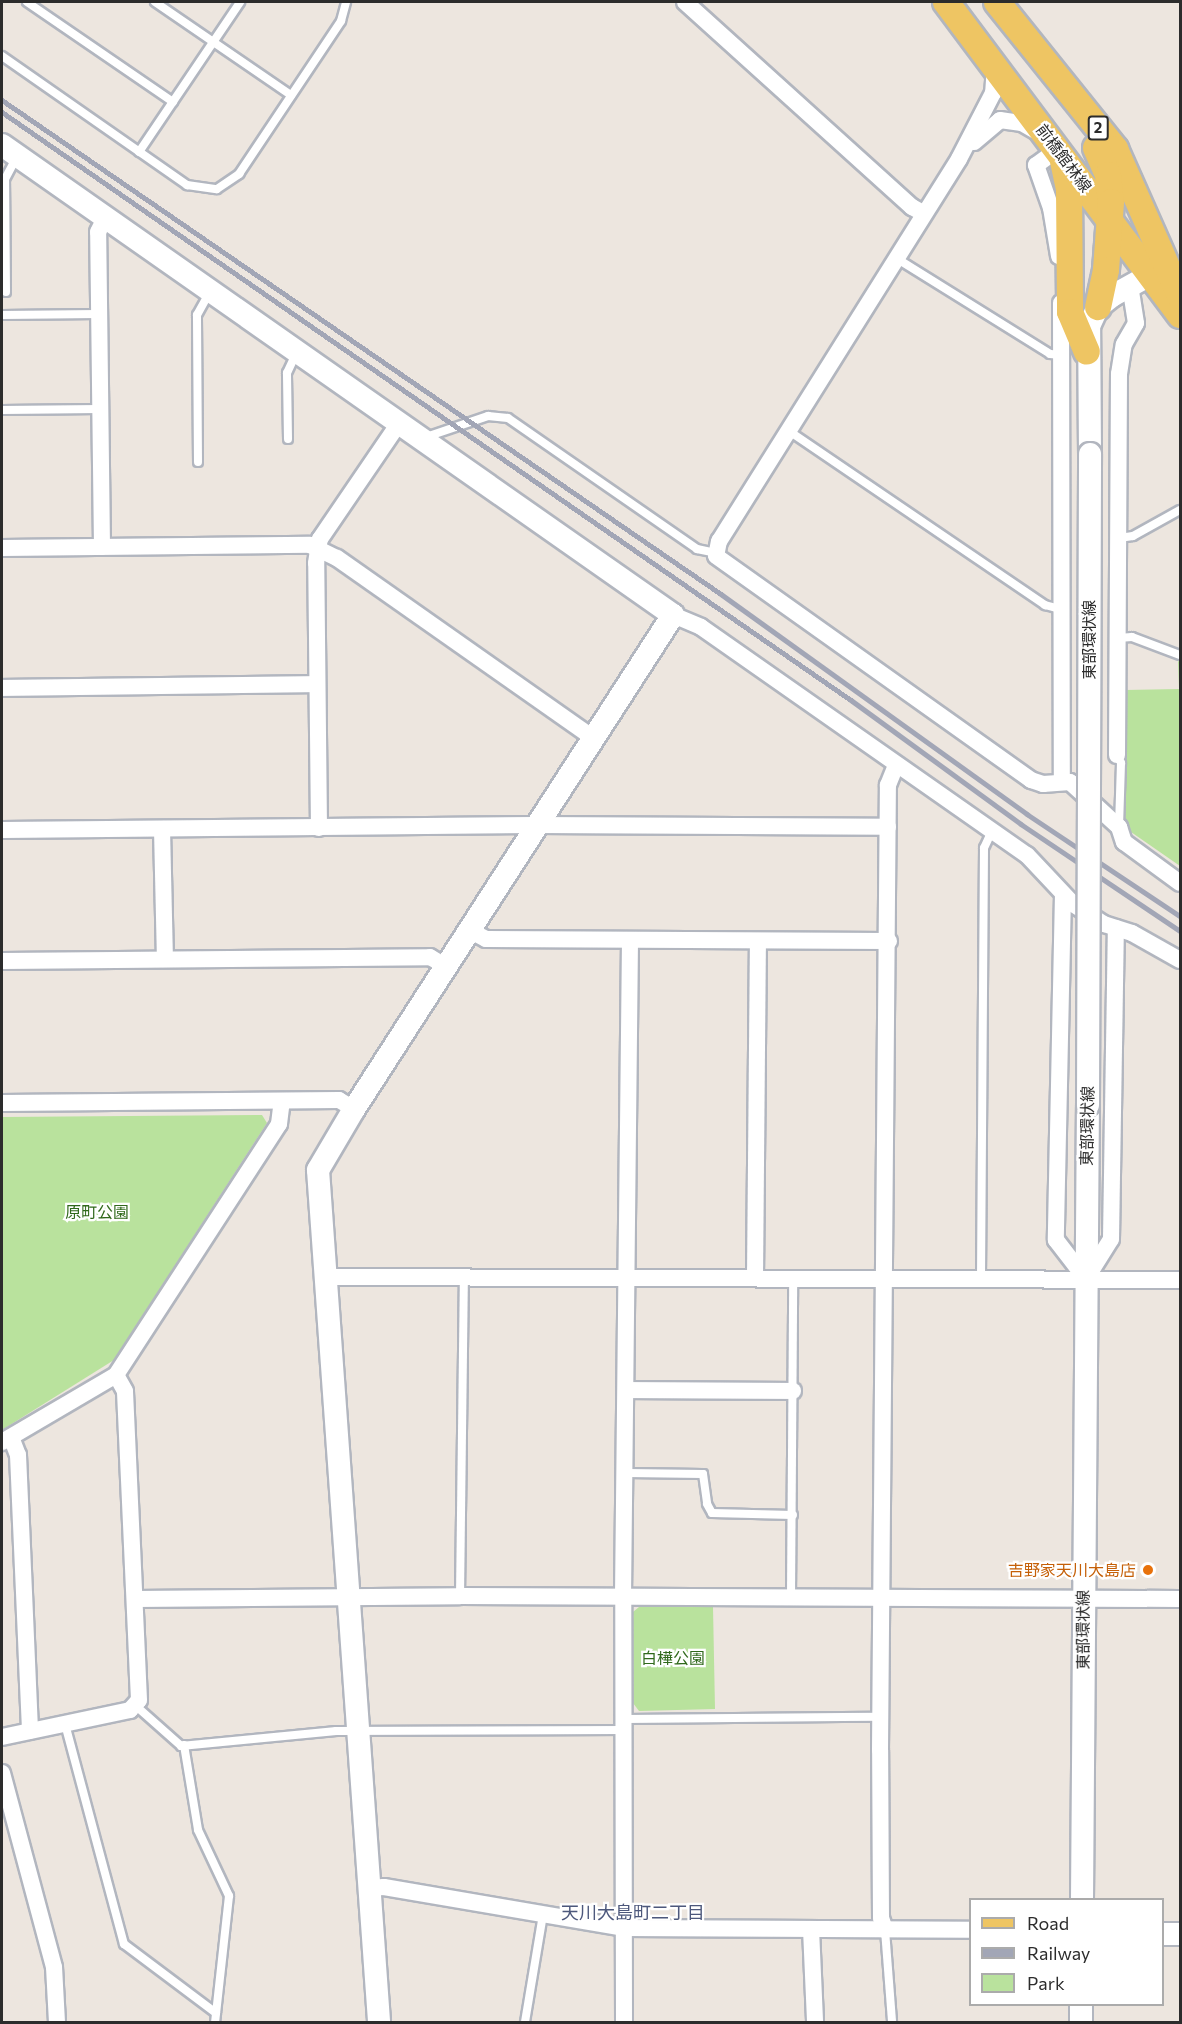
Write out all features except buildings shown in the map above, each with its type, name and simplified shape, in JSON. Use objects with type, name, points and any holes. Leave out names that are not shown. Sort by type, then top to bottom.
[{"type":"main road","name":"前橋館林線","points":[[946,2],[990,54],[1055,148],[1110,221],[1157,276],[1180,296]]},
{"type":"main road","name":"前橋館林線","points":[[997,2],[1115,149],[1157,276],[1180,315]]},
{"type":"main road","points":[[1022,35],[1103,159],[1111,191],[1110,221],[1107,270],[1098,307]]},
{"type":"main road","points":[[1055,148],[1069,189],[1071,312],[1087,352]]},
{"type":"main road","points":[[1115,149],[1180,247]]},
{"type":"street","points":[[685,2],[903,199],[923,213]]},
{"type":"street","points":[[990,54],[996,68],[996,86],[959,159],[719,541],[716,554],[720,563],[1032,780],[1043,784],[1070,782],[1119,826],[1124,842],[1180,883]]},
{"type":"street","points":[[959,159],[987,128],[1000,120],[1022,123],[1055,148],[1036,165],[1051,208],[1059,255],[1062,781]]},
{"type":"street","points":[[9,150],[106,216],[420,440],[673,615],[701,627],[992,831],[1036,863],[1063,894],[1104,924],[1180,960]]},
{"type":"street","points":[[102,547],[98,232],[106,216]]},
{"type":"street","points":[[1098,307],[1157,276]]},
{"type":"street","points":[[1117,755],[1120,359],[1124,344],[1157,276]]},
{"type":"street","name":"東部環状線","points":[[1082,1898],[1088,1105],[1090,454],[1087,352],[1089,326],[1098,307]]},
{"type":"street","points":[[319,828],[316,684],[318,548],[324,530],[399,423]]},
{"type":"street","points":[[2,548],[301,543],[318,548],[593,738]]},
{"type":"street","points":[[379,2022],[318,1170],[354,1109],[673,615]]},
{"type":"street","points":[[2,688],[316,684]]},
{"type":"street","points":[[885,1930],[881,1918],[880,1717],[889,941],[888,785],[896,765]]},
{"type":"street","points":[[2,830],[536,825],[888,827]]},
{"type":"street","points":[[162,829],[165,959]]},
{"type":"street","points":[[1063,894],[1056,1240],[1086,1279]]},
{"type":"street","points":[[1086,1279],[1111,1239],[1116,928]]},
{"type":"street","points":[[469,930],[486,939],[889,941]]},
{"type":"street","points":[[624,2022],[626,1725],[623,1597],[627,1473],[630,940]]},
{"type":"street","points":[[755,1277],[758,942]]},
{"type":"street","points":[[2,961],[430,957],[446,966]]},
{"type":"street","points":[[2,1103],[339,1100],[354,1109]]},
{"type":"street","points":[[30,1731],[18,1455],[6,1440],[116,1375],[279,1125],[282,1101]]},
{"type":"street","points":[[326,1277],[1180,1280]]},
{"type":"street","points":[[2,1737],[136,1706],[139,1700],[125,1390],[116,1375]]},
{"type":"street","points":[[627,1390],[793,1391]]},
{"type":"street","points":[[135,1599],[349,1599],[460,1596],[1180,1599]]},
{"type":"street","points":[[2,1773],[54,1967],[57,2022]]},
{"type":"street","points":[[370,1888],[384,1887],[624,1928],[969,1930]]},
{"type":"street","points":[[811,1929],[815,2022]]},
{"type":"street","points":[[1164,1934],[1180,1934]]},
{"type":"street","points":[[1081,2006],[1081,2022]]},
{"type":"lane","points":[[27,2],[173,102]]},
{"type":"lane","points":[[155,2],[291,95]]},
{"type":"lane","points":[[139,152],[240,2]]},
{"type":"lane","points":[[2,56],[194,188],[223,187],[239,174],[341,21],[346,2]]},
{"type":"lane","points":[[6,292],[5,179],[9,150]]},
{"type":"lane","points":[[896,258],[1050,354],[1061,355]]},
{"type":"lane","points":[[198,462],[197,315],[210,290]]},
{"type":"lane","points":[[2,315],[99,314]]},
{"type":"lane","points":[[288,439],[287,373],[297,351]]},
{"type":"lane","points":[[2,410],[100,409]]},
{"type":"lane","points":[[420,440],[480,418],[508,417],[697,549],[716,554]]},
{"type":"lane","points":[[789,431],[1045,604],[1060,609]]},
{"type":"lane","points":[[1119,538],[1133,536],[1180,510]]},
{"type":"lane","points":[[1118,638],[1132,637],[1180,655]]},
{"type":"lane","points":[[1117,755],[1121,763],[1119,826]]},
{"type":"lane","points":[[981,1278],[984,848],[992,831]]},
{"type":"lane","points":[[460,1596],[464,1278]]},
{"type":"lane","points":[[791,1597],[793,1278]]},
{"type":"lane","points":[[627,1473],[703,1474],[707,1504],[712,1513],[793,1515]]},
{"type":"lane","points":[[136,1706],[176,1743],[184,1745],[357,1730],[880,1717]]},
{"type":"lane","points":[[64,1724],[124,1944],[216,2013]]},
{"type":"lane","points":[[184,1745],[198,1830],[229,1896],[215,2022]]},
{"type":"lane","points":[[525,2022],[543,1914]]},
{"type":"lane","points":[[885,1930],[892,2022]]},
{"type":"green space","points":[[1178,661],[1180,662],[1180,866],[1131,832],[1125,821],[1125,690],[1179,689]]},
{"type":"green space","name":"原町公園","points":[[262,1115],[267,1123],[114,1360],[2,1430],[2,1117]]},
{"type":"green space","name":"白樺公園","points":[[639,1607],[713,1607],[715,1709],[639,1711],[633,1703],[633,1612]]},
{"type":"railway","points":[[2,100],[721,594],[1027,814],[1180,916]]},
{"type":"railway","points":[[2,112],[851,700],[1021,824],[1180,931]]},
{"type":"place","name":"吉野家天川大島店","points":[[1148,1570]]},
{"type":"district","name":"天川大島町二丁目","points":[[633,1912]]}]
